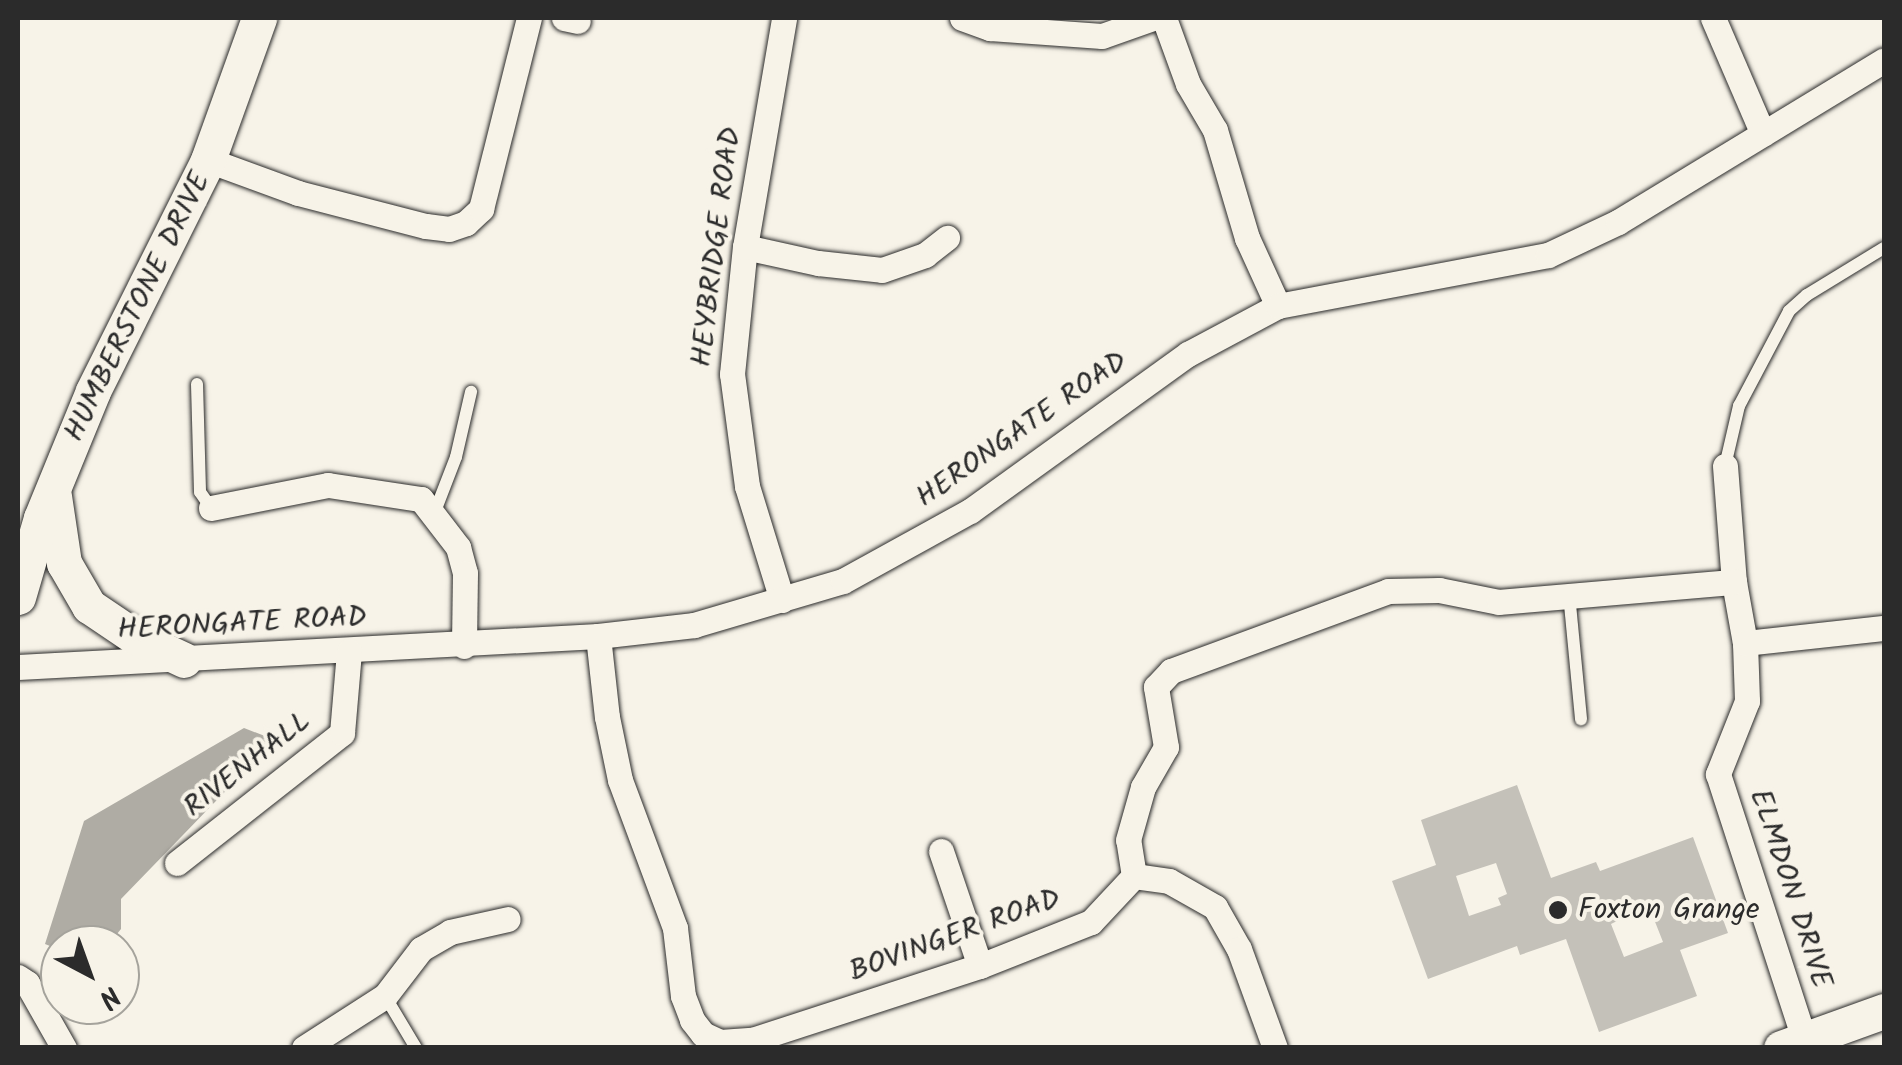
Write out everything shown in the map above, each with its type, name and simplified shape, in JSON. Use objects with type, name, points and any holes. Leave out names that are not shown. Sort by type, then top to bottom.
[{"type":"street","name":"HUMBERSTONE DRIVE","points":[[18,597],[53,490],[93,391],[208,160],[260,18]]},
{"type":"street","points":[[208,160],[298,193],[426,226],[448,229],[466,223],[481,209],[529,18]]},
{"type":"street","name":"HEYBRIDGE ROAD","points":[[782,600],[747,486],[732,374],[745,247],[784,18]]},
{"type":"street","points":[[962,18],[990,28],[1049,25],[1102,36],[1153,18]]},
{"type":"street","points":[[1164,18],[1188,84],[1216,130],[1247,238],[1278,306]]},
{"type":"street","points":[[1713,18],[1763,134]]},
{"type":"street","name":"HERONGATE ROAD","points":[[18,667],[598,636],[694,625],[843,582],[970,511],[1188,354],[1278,306],[1548,255],[1618,222],[1884,60]]},
{"type":"street","points":[[745,247],[818,263],[882,270],[926,255],[947,238]]},
{"type":"street","name":"ELMDON DRIVE","points":[[1724,466],[1734,582],[1746,643],[1747,701],[1718,774],[1792,1043]]},
{"type":"street","points":[[211,508],[328,484],[422,499],[458,547],[465,574],[464,646]]},
{"type":"street","points":[[53,490],[64,562],[89,606],[184,660]]},
{"type":"street","points":[[1275,1048],[1239,949],[1215,907],[1168,881],[1134,876],[1128,840],[1143,787],[1166,747],[1156,686],[1170,671],[1388,591],[1439,590],[1499,602],[1734,582]]},
{"type":"street","points":[[1746,643],[1884,628]]},
{"type":"street","name":"BOVINGER ROAD","points":[[598,636],[607,718],[620,780],[675,928],[683,996],[703,1034],[719,1045],[753,1044],[980,966],[1091,922],[1134,876]]},
{"type":"street","name":"RIVENHALL","points":[[177,863],[342,733],[350,651]]},
{"type":"street","points":[[941,851],[980,966]]},
{"type":"street","points":[[304,1048],[385,996],[420,949],[450,932],[508,920]]},
{"type":"street","points":[[18,977],[28,983],[64,1048]]},
{"type":"street","points":[[1792,1043],[1880,1017]]},
{"type":"lane","points":[[1724,466],[1739,406],[1789,312],[1807,295],[1884,248]]},
{"type":"lane","points":[[197,384],[200,492],[211,508]]},
{"type":"lane","points":[[434,514],[456,457],[470,392]]},
{"type":"lane","points":[[1569,594],[1581,719]]},
{"type":"lane","points":[[385,996],[416,1048]]},
{"type":"shaded area","points":[[244,728],[275,740],[121,899],[121,925],[51,925],[84,821]]},
{"type":"building","name":"Foxton Grange","points":[[1517,785],[1551,878],[1596,862],[1600,871],[1693,837],[1728,933],[1680,950],[1697,996],[1599,1032],[1566,939],[1520,955],[1517,946],[1428,979],[1392,881],[1436,865],[1421,820]],"holes":[[[1496,863],[1507,894],[1498,898],[1501,905],[1469,916],[1456,876]],[[1648,904],[1663,942],[1624,957],[1611,924],[1619,920],[1617,915]]]},
{"type":"place","name":"Foxton Grange","points":[[1558,910]]}]
